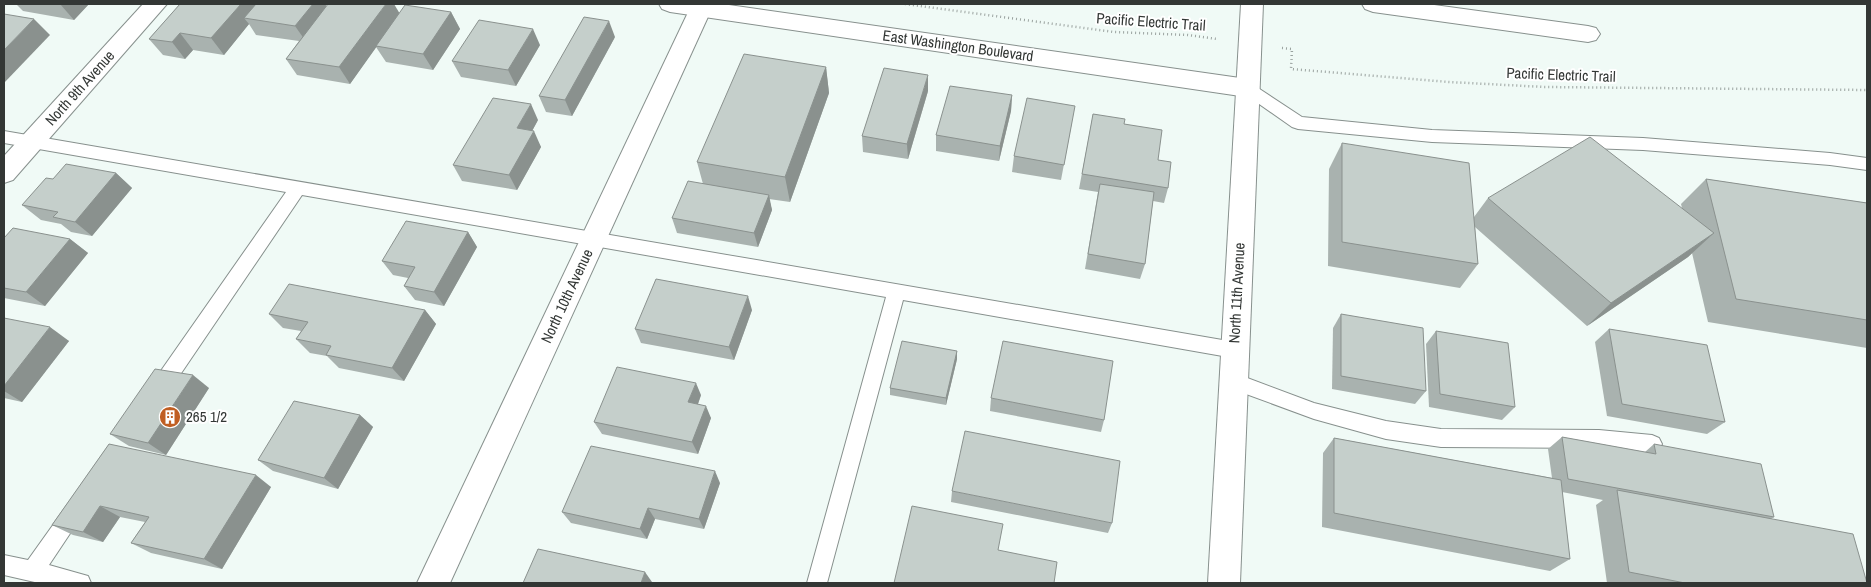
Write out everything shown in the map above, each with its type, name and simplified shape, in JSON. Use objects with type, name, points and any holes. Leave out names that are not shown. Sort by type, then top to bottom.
[{"type":"street","name":"North 9th Avenue","points":[[4,173],[156,4]]},
{"type":"street","name":"East Washington Boulevard","points":[[670,4],[1247,88]]},
{"type":"street","name":"North 11th Avenue","points":[[1224,583],[1252,4]]},
{"type":"street","points":[[1373,4],[1588,34]]},
{"type":"street","name":"North 10th Avenue","points":[[433,583],[701,8]]},
{"type":"lane","points":[[1247,88],[1298,124],[1432,136],[1643,144],[1830,159],[1867,164]]},
{"type":"lane","points":[[4,136],[1234,350]]},
{"type":"lane","points":[[145,409],[298,188]]},
{"type":"lane","points":[[817,583],[896,292]]},
{"type":"lane","points":[[1234,381],[1314,411],[1386,430],[1441,438],[1599,439],[1652,444]]},
{"type":"lane","points":[[32,572],[83,498]]},
{"type":"lane","points":[[4,565],[81,583]]},
{"type":"path","name":"Pacific Electric Trail","points":[[905,4],[1114,32],[1188,35],[1217,39]]},
{"type":"path","name":"Pacific Electric Trail","points":[[1277,47],[1292,49],[1291,69],[1408,79],[1544,87],[1867,90]]},
{"type":"building","points":[[180,4],[241,4],[211,38],[180,33],[172,42],[149,39]]},
{"type":"building","points":[[256,4],[313,4],[295,26],[244,18]]},
{"type":"building","points":[[328,4],[386,4],[339,67],[286,59]]},
{"type":"building","points":[[405,5],[451,12],[423,54],[376,46]]},
{"type":"building","points":[[4,14],[34,19],[4,50]]},
{"type":"building","points":[[584,17],[609,21],[565,100],[539,96]]},
{"type":"building","points":[[479,20],[533,29],[508,70],[452,61]]},
{"type":"building","points":[[744,54],[826,67],[785,177],[697,162]]},
{"type":"building","points":[[884,68],[928,75],[907,144],[862,136]]},
{"type":"building","points":[[950,86],[1012,95],[1000,146],[936,135]]},
{"type":"building","points":[[493,98],[531,104],[517,128],[534,131],[509,175],[453,165]]},
{"type":"building","points":[[1027,98],[1075,106],[1064,165],[1014,156]]},
{"type":"building","points":[[1093,114],[1125,119],[1124,124],[1162,130],[1158,160],[1171,162],[1168,188],[1082,174]]},
{"type":"building","points":[[1590,137],[1714,233],[1611,303],[1488,198]]},
{"type":"building","points":[[1342,143],[1469,163],[1478,264],[1342,242]]},
{"type":"building","points":[[66,164],[116,173],[75,222],[53,217],[58,212],[22,205],[46,178],[53,179]]},
{"type":"building","points":[[1706,179],[1867,203],[1867,320],[1736,299]]},
{"type":"building","points":[[688,181],[769,195],[754,233],[672,218]]},
{"type":"building","points":[[1100,184],[1154,192],[1145,264],[1088,254]]},
{"type":"building","points":[[406,221],[468,232],[434,292],[404,286],[415,267],[382,261]]},
{"type":"building","points":[[13,228],[70,239],[26,292],[4,288],[4,238]]},
{"type":"building","points":[[656,279],[748,296],[729,347],[635,329]]},
{"type":"building","points":[[289,284],[425,310],[392,368],[326,355],[331,346],[296,339],[308,322],[269,314]]},
{"type":"building","points":[[1341,314],[1423,328],[1426,391],[1341,376]]},
{"type":"building","points":[[4,318],[50,327],[4,386]]},
{"type":"building","points":[[1609,329],[1707,345],[1725,422],[1622,404]]},
{"type":"building","points":[[1436,331],[1508,343],[1515,407],[1440,394]]},
{"type":"building","points":[[902,341],[957,351],[946,398],[890,388]]},
{"type":"building","points":[[1003,341],[1113,361],[1104,420],[991,398]]},
{"type":"building","points":[[617,367],[696,383],[688,402],[706,406],[692,442],[594,422]]},
{"type":"building","points":[[155,369],[193,375],[148,443],[110,434]]},
{"type":"building","points":[[294,401],[360,415],[324,478],[258,460]]},
{"type":"building","points":[[965,431],[1120,461],[1112,523],[952,491]]},
{"type":"building","points":[[1562,437],[1656,454],[1654,444],[1761,464],[1774,517],[1568,479]]},
{"type":"building","points":[[1334,438],[1561,480],[1570,559],[1334,513]]},
{"type":"building","points":[[109,444],[256,475],[204,559],[131,543],[149,517],[100,506],[83,532],[52,525]]},
{"type":"building","points":[[591,446],[715,471],[699,519],[648,508],[640,529],[562,512]]},
{"type":"building","points":[[1617,490],[1853,534],[1867,583],[1685,583],[1629,572]]},
{"type":"building","points":[[912,506],[1003,524],[998,550],[1057,562],[1054,583],[894,583]]},
{"type":"building","points":[[538,549],[645,572],[641,583],[523,583]]},
{"type":"place","name":"265 1/2","points":[[170,417]]}]
